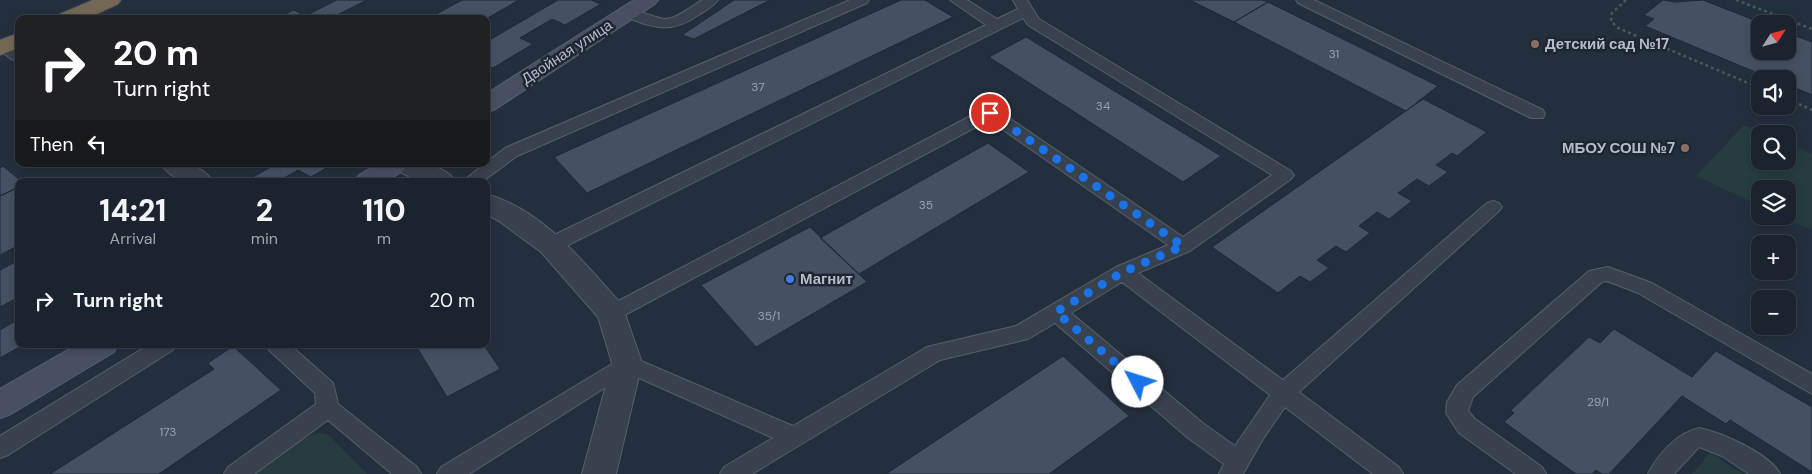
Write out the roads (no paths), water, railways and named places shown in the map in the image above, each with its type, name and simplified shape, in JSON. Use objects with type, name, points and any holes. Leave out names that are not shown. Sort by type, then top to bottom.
[{"type":"highway","points":[[77,15],[111,0]]},
{"type":"street","name":"Двойная улица","points":[[490,102],[648,0]]},
{"type":"street","points":[[178,167],[195,178]]},
{"type":"street","points":[[373,178],[390,167]]},
{"type":"street","points":[[412,167],[436,178]]},
{"type":"street","points":[[490,205],[508,214],[551,245],[612,313],[627,363],[599,474]]},
{"type":"street","points":[[0,405],[96,348]]},
{"type":"lane","points":[[628,13],[658,25],[672,25],[711,0]]},
{"type":"lane","points":[[476,178],[511,152],[862,0]]},
{"type":"lane","points":[[957,0],[996,25]]},
{"type":"lane","points":[[1303,0],[1537,114]]},
{"type":"lane","points":[[551,245],[996,25],[1023,5],[1033,22],[1285,175],[1183,246],[1123,272],[1022,333],[934,353],[732,474]]},
{"type":"lane","points":[[612,313],[990,113],[1183,246]]},
{"type":"lane","points":[[1056,312],[1196,431],[1234,467],[1255,432],[1284,393],[1493,207]]},
{"type":"lane","points":[[1123,272],[1392,474]]},
{"type":"lane","points":[[1534,474],[1468,426],[1457,413],[1458,402],[1466,391],[1596,276],[1608,274],[1645,288],[1812,385]]},
{"type":"lane","points":[[0,448],[160,348]]},
{"type":"lane","points":[[280,348],[325,389],[328,408],[409,474]]},
{"type":"lane","points":[[449,474],[627,363],[794,437]]},
{"type":"lane","points":[[236,474],[328,408]]},
{"type":"lane","points":[[1660,474],[1692,439],[1701,436],[1724,446],[1768,474]]},
{"type":"place","name":"Детский сад №17","points":[[1535,44]]},
{"type":"place","name":"МБОУ СОШ №7","points":[[1685,148]]},
{"type":"place","name":"Магнит","points":[[790,279]]}]
